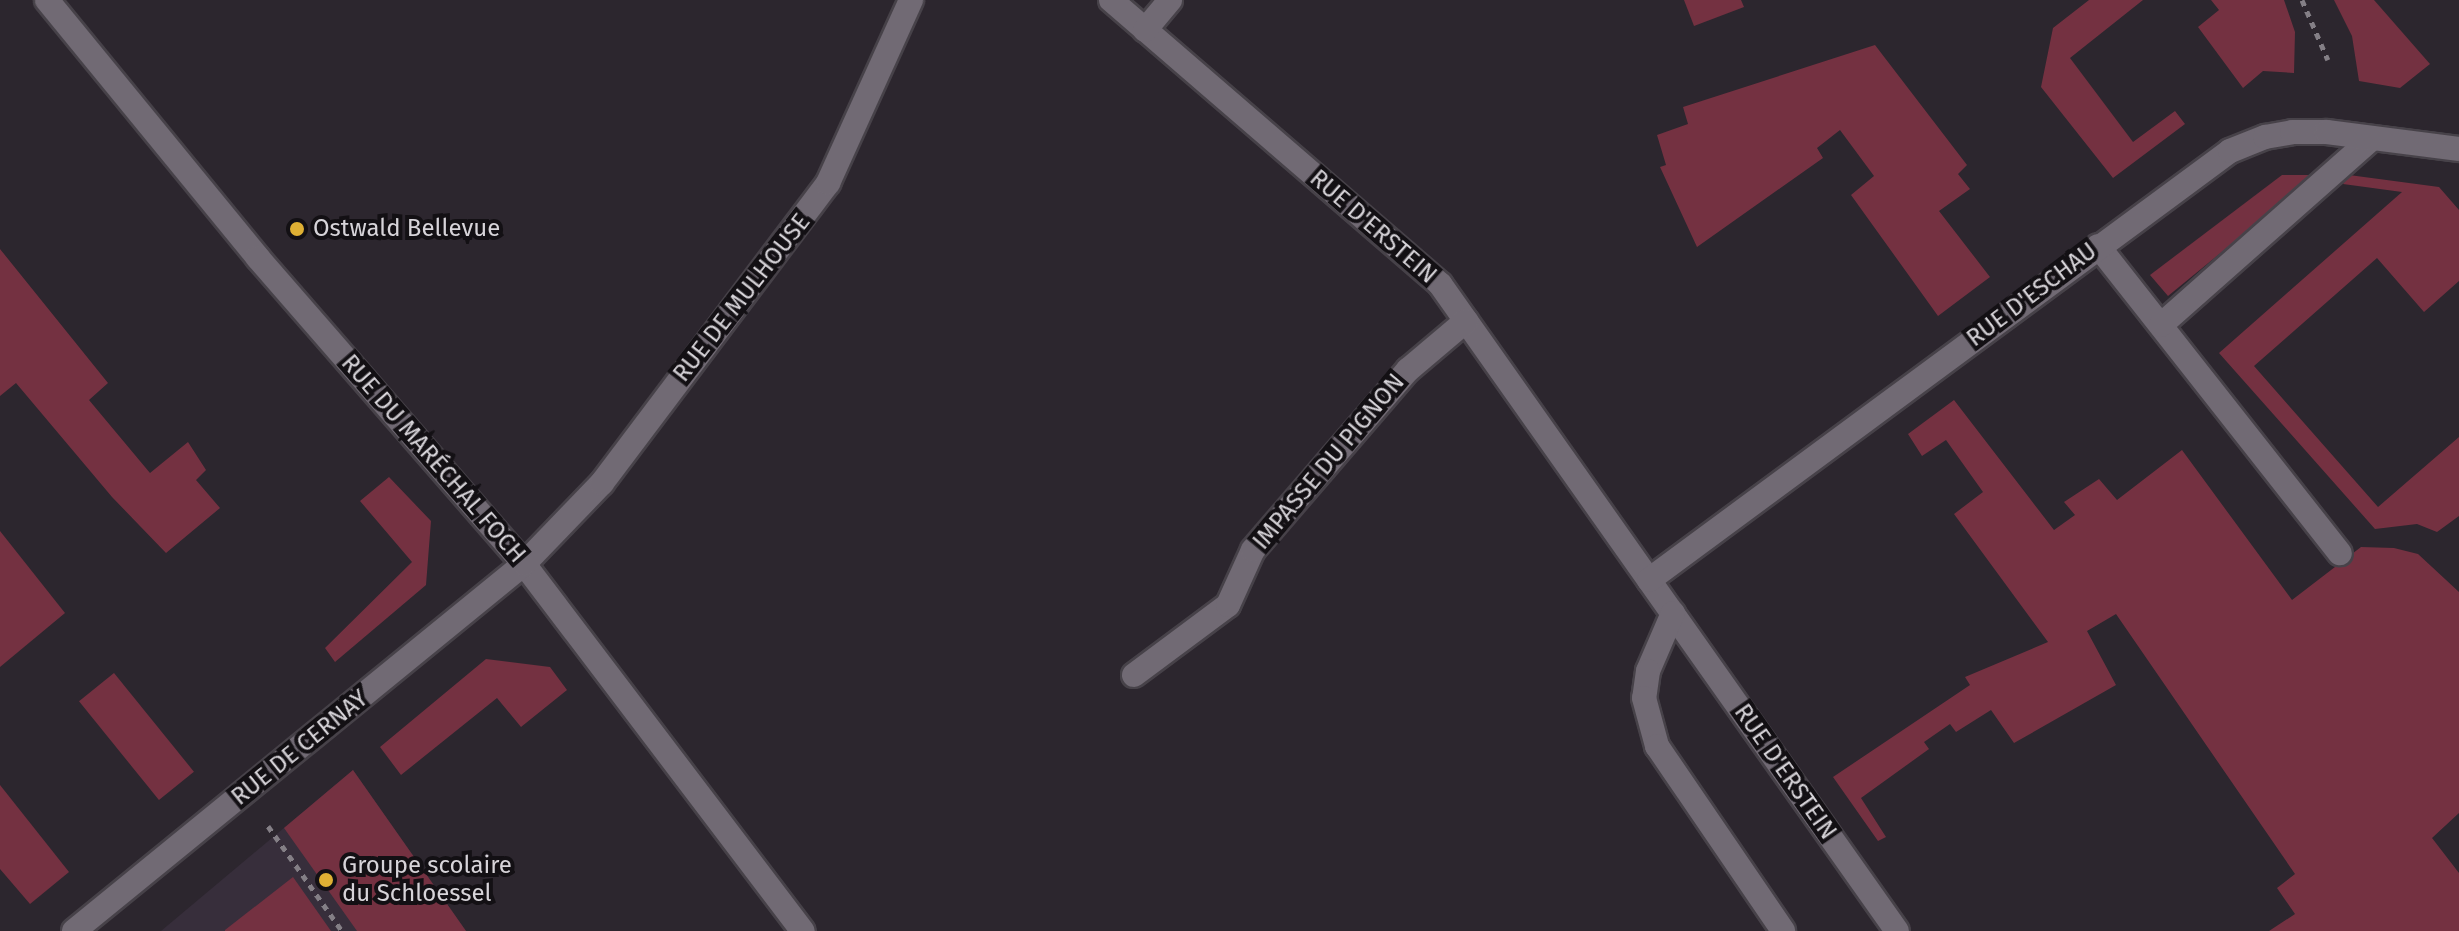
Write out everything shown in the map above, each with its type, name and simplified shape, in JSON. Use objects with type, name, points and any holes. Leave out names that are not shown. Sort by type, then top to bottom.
[{"type":"street","name":"RUE DU MARÉCHAL FOCH","points":[[47,0],[258,258],[524,564],[803,931]]},
{"type":"street","name":"RUE DE MULHOUSE","points":[[524,564],[602,483],[828,183],[911,0]]},
{"type":"street","name":"RUE D'ERSTEIN","points":[[1111,0],[1440,284],[1897,931]]},
{"type":"street","points":[[1145,30],[1170,0]]},
{"type":"street","name":"RUE D'ESCHAU","points":[[1649,580],[2230,151],[2265,137],[2327,132],[2459,149]]},
{"type":"street","points":[[2161,325],[2372,138]]},
{"type":"street","points":[[2098,246],[2340,553]]},
{"type":"street","name":"IMPASSE DU PIGNON","points":[[1134,675],[1228,605],[1253,550],[1408,370],[1466,321]]},
{"type":"street","name":"RUE DE CERNAY","points":[[74,931],[524,564]]},
{"type":"street","points":[[1673,613],[1648,671],[1644,698],[1649,724],[1657,746],[1679,782],[1783,931]]},
{"type":"path","points":[[2302,0],[2328,60]]},
{"type":"path","points":[[245,793],[342,931]]},
{"type":"shaded area","points":[[1684,0],[1741,0],[1744,7],[1694,26]]},
{"type":"shaded area","points":[[2089,0],[2143,0],[2070,58],[2133,142],[2175,111],[2185,124],[2113,178],[2041,87],[2053,28]]},
{"type":"shaded area","points":[[2211,0],[2284,0],[2295,32],[2294,73],[2263,71],[2243,88],[2198,27],[2219,10]]},
{"type":"shaded area","points":[[2334,0],[2374,0],[2430,64],[2400,88],[2359,81],[2352,36]]},
{"type":"shaded area","points":[[1875,45],[1967,165],[1958,174],[1970,189],[1939,211],[1990,277],[1938,316],[1851,195],[1874,176],[1840,130],[1817,148],[1823,158],[1697,247],[1660,167],[1666,165],[1657,135],[1688,124],[1683,107]]},
{"type":"shaded area","points":[[2282,175],[2316,175],[2168,296],[2150,275]]},
{"type":"shaded area","points":[[2349,175],[2439,187],[2459,210],[2459,281],[2424,312],[2377,258],[2254,366],[2378,507],[2459,437],[2459,516],[2437,532],[2417,524],[2375,529],[2219,353],[2402,192],[2343,184]]},
{"type":"shaded area","points":[[0,249],[108,383],[89,400],[150,473],[188,442],[206,470],[196,480],[220,508],[166,553],[112,497],[16,383],[0,396]]},
{"type":"shaded area","points":[[1954,400],[2054,530],[2075,515],[2064,502],[2099,479],[2117,500],[2182,450],[2292,600],[2361,547],[2394,548],[2418,554],[2459,592],[2459,813],[2432,838],[2459,873],[2459,931],[2269,931],[2295,914],[2277,888],[2295,874],[2116,614],[2087,631],[2116,685],[2014,743],[1991,710],[1956,732],[1950,724],[1924,742],[1929,749],[1861,798],[1886,837],[1878,841],[1833,777],[1970,685],[1965,677],[2048,642],[1954,514],[1983,492],[1946,440],[1922,456],[1908,434]]},
{"type":"shaded area","points":[[389,477],[431,521],[426,585],[335,662],[325,648],[412,562],[360,501]]},
{"type":"shaded area","points":[[0,531],[65,613],[0,667]]},
{"type":"shaded area","points":[[486,659],[550,667],[567,690],[521,727],[497,698],[401,775],[380,747]]},
{"type":"shaded area","points":[[114,673],[194,772],[159,800],[79,701]]},
{"type":"shaded area","name":"Groupe scolaire du Schloessel","points":[[353,770],[466,931],[161,931]]},
{"type":"shaded area","points":[[353,770],[466,931],[357,931],[284,828]]},
{"type":"shaded area","points":[[0,785],[69,872],[30,904],[0,869]]},
{"type":"shaded area","points":[[293,877],[331,931],[225,931],[225,930]]},
{"type":"place","name":"Ostwald Bellevue","points":[[297,229]]},
{"type":"place","name":"Groupe scolaire du Schloessel","points":[[326,880]]}]
